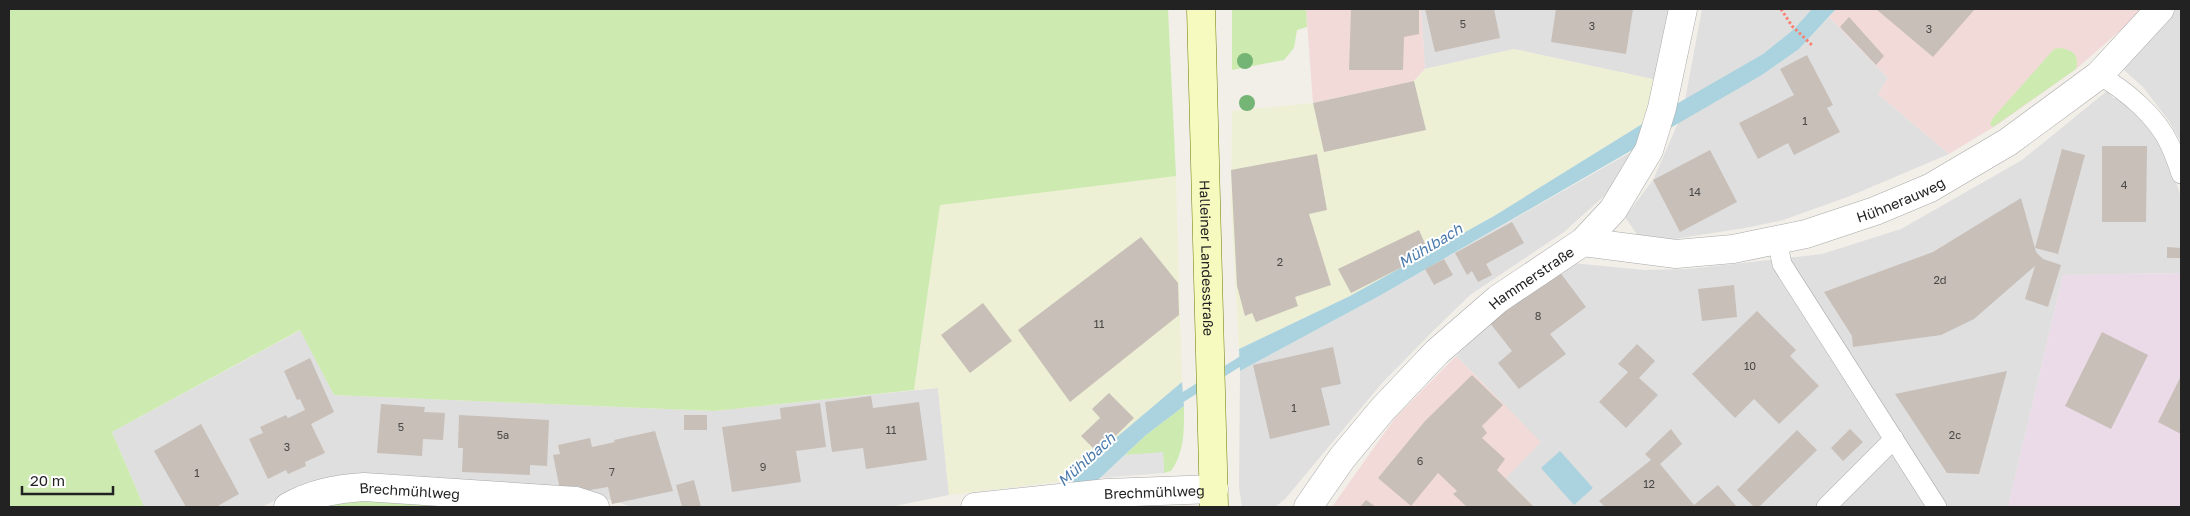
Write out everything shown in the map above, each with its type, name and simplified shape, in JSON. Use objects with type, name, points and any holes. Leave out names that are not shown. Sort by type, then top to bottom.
[{"type":"main road","name":"Halleiner Landesstraße","points":[[1201,9],[1214,498]]},
{"type":"street","name":"Hammerstraße","points":[[1308,507],[1342,458],[1382,410],[1437,352],[1498,299],[1583,242],[1613,210],[1649,150],[1662,108],[1683,9]]},
{"type":"street","name":"Hühnerauweg","points":[[1583,242],[1676,254],[1733,249],[1806,234],[1862,216],[1930,188],[2008,142],[2099,75],[2160,9]]},
{"type":"street","name":"Brechmühlweg","points":[[288,507],[305,498],[333,490],[364,486],[576,501],[595,507]]},
{"type":"street","name":"Brechmühlweg","points":[[975,507],[1107,493],[1214,498]]},
{"type":"lane","points":[[2099,75],[2121,88],[2146,110],[2170,143],[2181,174]]},
{"type":"lane","points":[[1777,240],[1782,264],[1937,507]]},
{"type":"lane","points":[[1826,507],[1894,439]]},
{"type":"path","points":[[1781,9],[1792,26],[1813,46]]},
{"type":"shaded area","points":[[1306,9],[1421,9],[1425,69],[1414,81],[1313,103]]},
{"type":"shaded area","points":[[1421,9],[1670,9],[1657,80],[1514,49],[1425,69]]},
{"type":"shaded area","points":[[1702,9],[1812,9],[1794,29],[1763,54],[1685,100]]},
{"type":"shaded area","points":[[1836,9],[2145,9],[2076,69],[1997,125],[1949,154],[1878,94],[1888,78],[1829,17]]},
{"type":"shaded area","points":[[2176,9],[2181,9],[2181,142],[2169,121],[2143,87],[2123,69]]},
{"type":"shaded area","points":[[1829,17],[1888,78],[1878,94],[1949,154],[1850,196],[1783,220],[1674,239],[1640,239],[1625,217],[1653,180],[1678,123],[1762,75],[1799,49]]},
{"type":"shaded area","points":[[2107,91],[2113,98],[2123,99],[2146,121],[2168,159],[2181,197],[2181,273],[2063,275],[2008,507],[1534,507],[1505,478],[1540,442],[1456,356],[1491,320],[1572,263],[1644,270],[1688,269],[1822,254],[1901,229],[2022,160]]},
{"type":"shaded area","points":[[1638,148],[1604,196],[1564,232],[1470,295],[1430,334],[1382,383],[1285,499],[1275,507],[1242,507],[1239,487],[1240,371],[1381,295]]},
{"type":"shaded area","points":[[2181,273],[2181,507],[2008,507],[2063,275]]},
{"type":"shaded area","points":[[301,330],[334,395],[714,411],[938,388],[949,495],[890,507],[633,507],[597,496],[296,490],[262,507],[144,507],[112,432]]},
{"type":"shaded area","points":[[1456,356],[1541,442],[1506,478],[1534,507],[1332,507],[1395,418]]},
{"type":"shaded area","points":[[1163,452],[1164,473],[1100,478],[1125,455]]},
{"type":"green space","points":[[9,9],[1168,9],[1176,176],[940,205],[914,390],[714,411],[334,395],[300,330],[112,432],[144,507],[9,507]]},
{"type":"green space","points":[[1232,9],[1306,9],[1307,27],[1297,30],[1294,48],[1284,60],[1232,70]]},
{"type":"green space","points":[[1514,49],[1657,80],[1647,121],[1494,216],[1350,296],[1239,349],[1231,205],[1232,111],[1313,103],[1414,81],[1425,69]]},
{"type":"green space","points":[[2054,49],[2069,50],[2074,54],[2077,61],[2076,69],[1993,127],[1990,124],[1993,118]]},
{"type":"green space","points":[[1176,176],[1182,382],[1065,481],[949,495],[938,388],[914,390],[940,204]]},
{"type":"green space","points":[[1184,406],[1184,432],[1181,448],[1171,471],[1164,473],[1163,453],[1125,455],[1146,435]]},
{"type":"green space","points":[[361,496],[514,507],[312,507]]},
{"type":"water","points":[[1812,9],[1836,9],[1799,49],[1762,75],[1381,295],[1240,371],[1239,349],[1350,296],[1494,216],[1647,121],[1763,54],[1794,29]]},
{"type":"water","points":[[1182,382],[1184,406],[1146,435],[1100,478],[1062,507],[1034,507]]},
{"type":"water","points":[[1560,451],[1593,488],[1574,505],[1541,468]]},
{"type":"building","points":[[1351,9],[1419,9],[1419,34],[1404,37],[1403,70],[1349,70]]},
{"type":"building","points":[[1425,9],[1494,9],[1500,38],[1435,52]]},
{"type":"building","points":[[1556,9],[1633,9],[1626,54],[1551,42]]},
{"type":"building","points":[[1876,9],[1975,9],[1933,57]]},
{"type":"building","points":[[1849,17],[1884,56],[1876,65],[1840,27]]},
{"type":"building","points":[[1807,55],[1833,105],[1827,108],[1840,132],[1794,155],[1788,143],[1758,159],[1739,123],[1794,95],[1780,69]]},
{"type":"building","points":[[1414,81],[1426,130],[1324,152],[1313,103]]},
{"type":"building","points":[[2102,146],[2147,146],[2146,222],[2102,222]]},
{"type":"building","points":[[2062,149],[2085,155],[2058,254],[2035,248]]},
{"type":"building","points":[[1710,150],[1737,202],[1680,232],[1653,180]]},
{"type":"building","points":[[1317,154],[1327,210],[1309,214],[1331,285],[1295,297],[1298,306],[1256,322],[1252,313],[1245,316],[1237,286],[1231,170]]},
{"type":"building","points":[[2021,198],[2036,252],[2043,259],[2061,265],[2048,307],[2025,299],[2035,266],[1974,319],[1941,335],[1853,347],[1852,336],[1824,292],[1933,252]]},
{"type":"building","points":[[1512,222],[1524,243],[1486,264],[1492,275],[1478,282],[1472,271],[1467,275],[1455,253]]},
{"type":"building","points":[[1419,230],[1426,246],[1410,253],[1414,261],[1351,293],[1338,269]]},
{"type":"building","points":[[1141,237],[1178,283],[1179,315],[1070,402],[1018,330]]},
{"type":"building","points":[[2167,247],[2181,248],[2181,258],[2167,258]]},
{"type":"building","points":[[1444,259],[1453,275],[1434,285],[1425,269]]},
{"type":"building","points":[[1559,271],[1586,307],[1550,334],[1566,354],[1519,389],[1498,363],[1512,351],[1490,323]]},
{"type":"building","points":[[1734,285],[1737,317],[1702,321],[1698,289]]},
{"type":"building","points":[[983,303],[1012,341],[970,373],[941,335]]},
{"type":"building","points":[[1757,311],[1796,350],[1790,356],[1819,386],[1779,424],[1754,399],[1735,418],[1692,374]]},
{"type":"building","points":[[2102,332],[2148,355],[2111,429],[2065,406]]},
{"type":"building","points":[[1637,344],[1655,361],[1639,378],[1658,395],[1626,428],[1599,402],[1628,372],[1618,364]]},
{"type":"building","points":[[1333,347],[1341,384],[1321,388],[1330,425],[1270,439],[1253,365]]},
{"type":"building","points":[[310,358],[334,412],[311,424],[325,453],[305,462],[306,466],[288,474],[286,470],[268,479],[249,439],[263,433],[260,427],[286,415],[288,418],[305,410],[300,399],[297,400],[284,371]]},
{"type":"building","points":[[2007,371],[1979,474],[1947,473],[1895,394]]},
{"type":"building","points":[[1472,375],[1503,405],[1482,426],[1487,433],[1482,438],[1505,459],[1497,470],[1534,507],[1467,507],[1453,494],[1457,491],[1438,473],[1411,506],[1378,478],[1425,421]]},
{"type":"building","points":[[2181,376],[2181,434],[2158,422]]},
{"type":"building","points":[[1109,393],[1134,418],[1098,453],[1081,436],[1100,418],[1092,409]]},
{"type":"building","points":[[871,396],[873,408],[919,402],[927,460],[866,469],[863,448],[832,452],[825,402]]},
{"type":"building","points":[[820,403],[826,447],[796,451],[801,482],[732,492],[722,427],[781,419],[780,408]]},
{"type":"building","points":[[381,404],[425,407],[424,412],[445,413],[443,440],[423,439],[422,456],[377,453]]},
{"type":"building","points":[[459,415],[549,420],[547,466],[530,465],[530,475],[462,472],[463,448],[458,448]]},
{"type":"building","points":[[684,415],[707,415],[707,430],[684,430]]},
{"type":"building","points":[[201,424],[239,494],[216,507],[186,507],[154,451]]},
{"type":"building","points":[[1671,429],[1682,444],[1660,464],[1694,505],[1718,485],[1737,507],[1605,507],[1599,501],[1651,460],[1645,454]]},
{"type":"building","points":[[1850,429],[1863,442],[1843,461],[1831,448]]},
{"type":"building","points":[[1797,430],[1817,450],[1759,507],[1754,507],[1737,490]]},
{"type":"building","points":[[655,431],[673,491],[612,504],[608,487],[579,492],[579,486],[560,490],[553,455],[560,454],[558,445],[590,438],[592,447]]},
{"type":"building","points":[[694,480],[701,507],[682,507],[676,485]]},
{"type":"building","points":[[1366,500],[1376,507],[1360,507]]},
{"type":"waterway","name":"Mühlbach","points":[[1175,402],[1249,356]]}]
